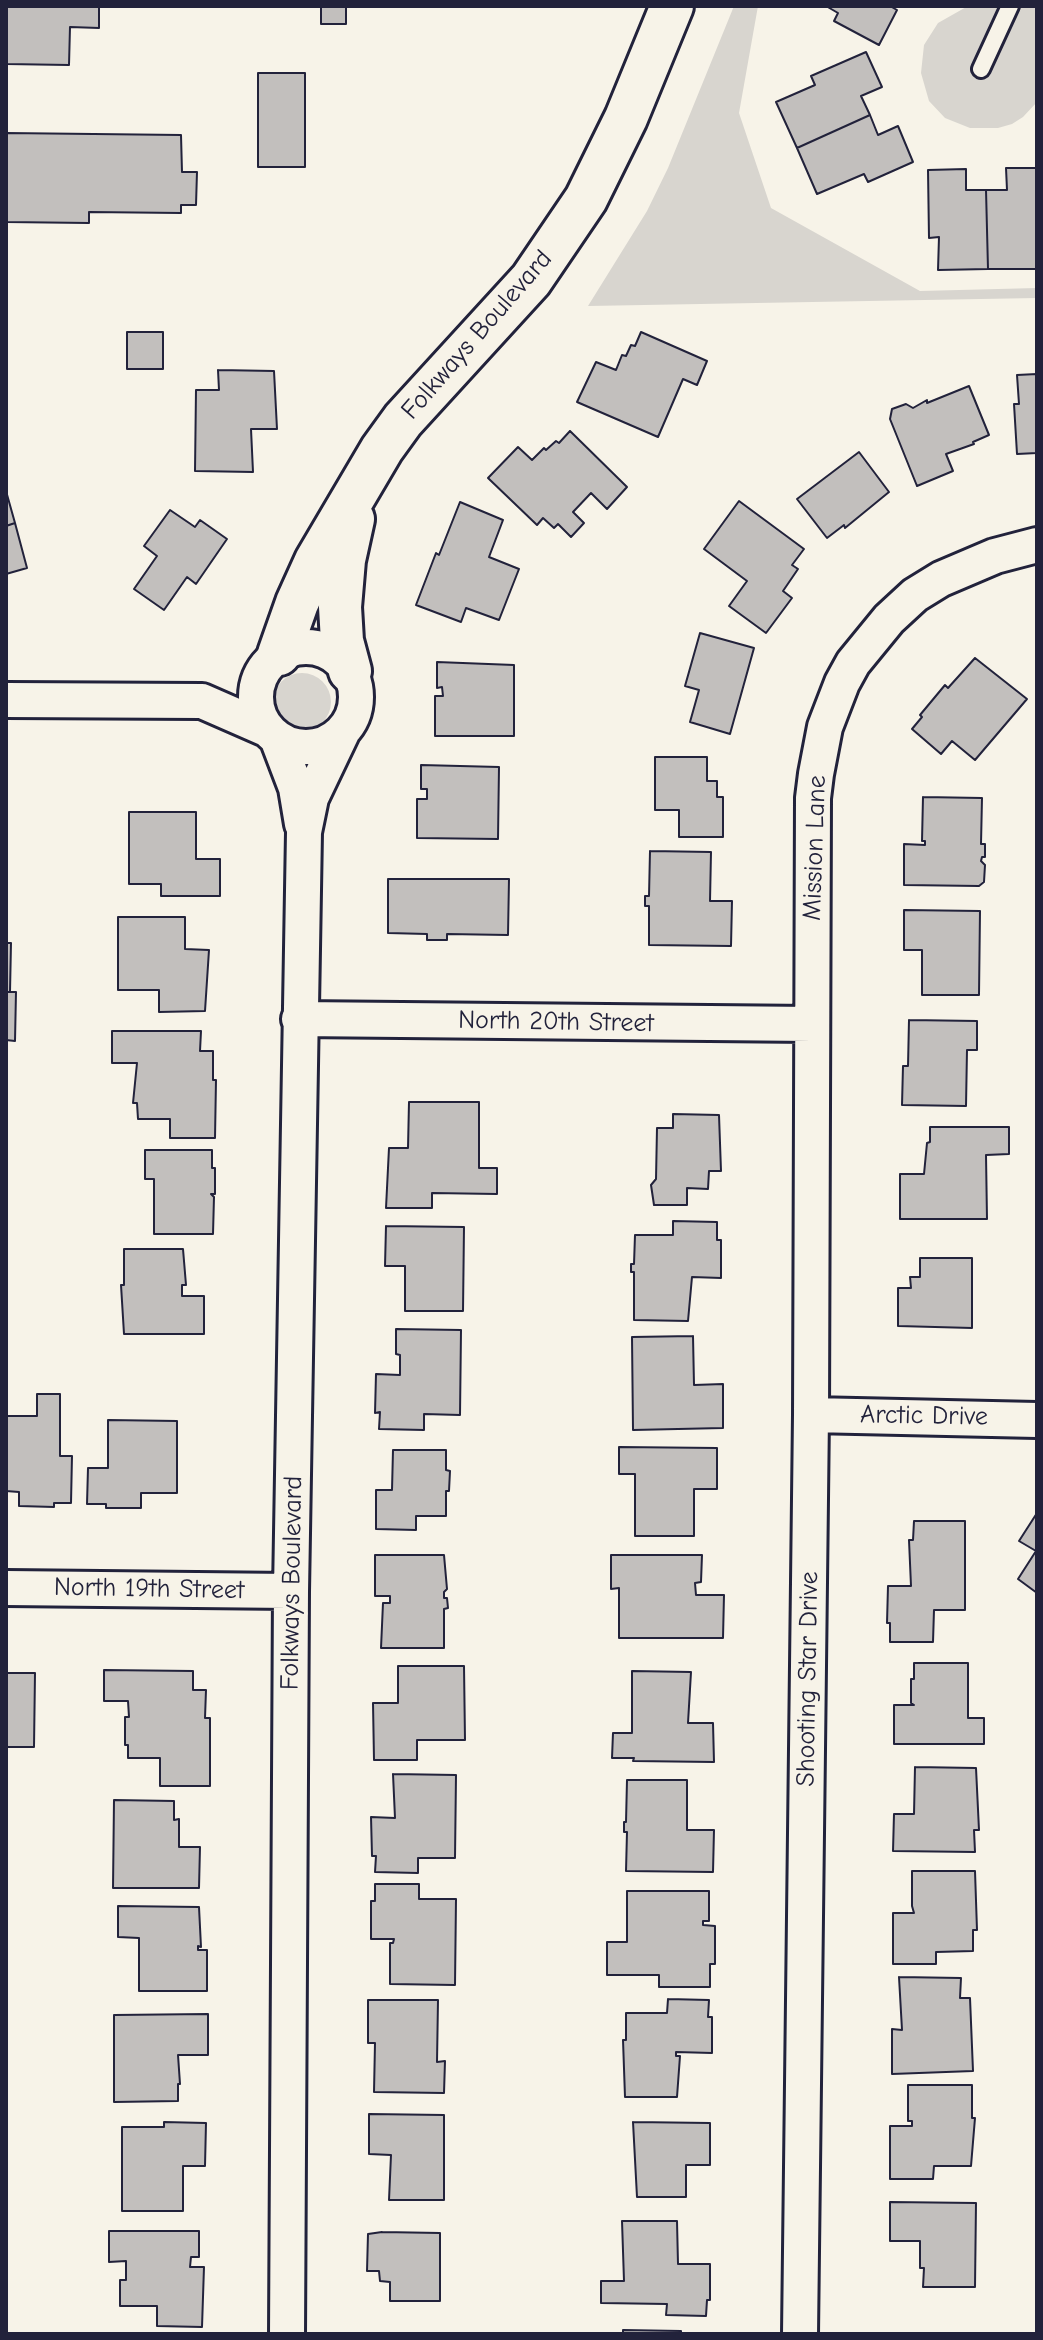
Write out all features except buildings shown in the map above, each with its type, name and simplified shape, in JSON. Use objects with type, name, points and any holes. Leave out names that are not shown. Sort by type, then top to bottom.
[{"type":"street","name":"Folkways Boulevard","points":[[273,660],[316,561],[403,420],[505,311],[570,225],[626,118],[672,6]]},
{"type":"street","name":"Folkways Boulevard","points":[[350,671],[342,641],[340,607],[344,560],[359,489]]},
{"type":"street","name":"Mission Lane","points":[[812,1024],[813,798],[820,749],[832,705],[842,683],[874,636],[915,595],[967,566],[1037,545]]},
{"type":"street","points":[[6,700],[202,701],[293,746],[311,747],[327,743],[342,733],[355,709],[356,690],[350,671],[336,656],[318,648],[298,647],[202,701]]},
{"type":"street","points":[[271,734],[255,699],[258,681],[273,660]]},
{"type":"street","name":"Folkways Boulevard","points":[[287,2334],[291,1591],[304,832],[311,798],[342,733]]},
{"type":"street","name":"Folkways Boulevard","points":[[271,734],[296,788],[304,832]]},
{"type":"street","name":"North 20th Street","points":[[299,1019],[812,1024]]},
{"type":"street","name":"Shooting Star Drive","points":[[800,2334],[811,1415],[812,1024]]},
{"type":"street","name":"Arctic Drive","points":[[811,1415],[1037,1420]]},
{"type":"street","name":"North 19th Street","points":[[6,1588],[291,1591]]},
{"type":"lane","points":[[981,69],[1010,6]]},
{"type":"shaded area","points":[[734,6],[758,6],[739,113],[771,208],[920,291],[1037,288],[1037,298],[588,306],[647,211],[668,168]]},
{"type":"shaded area","points":[[968,6],[1037,6],[1037,102],[1012,124],[998,128],[970,128],[945,118],[929,101],[921,73],[924,45],[938,23]]},
{"type":"shaded area","points":[[302,673],[323,681],[331,702],[323,723],[302,731],[281,723],[273,702],[281,681]]}]
